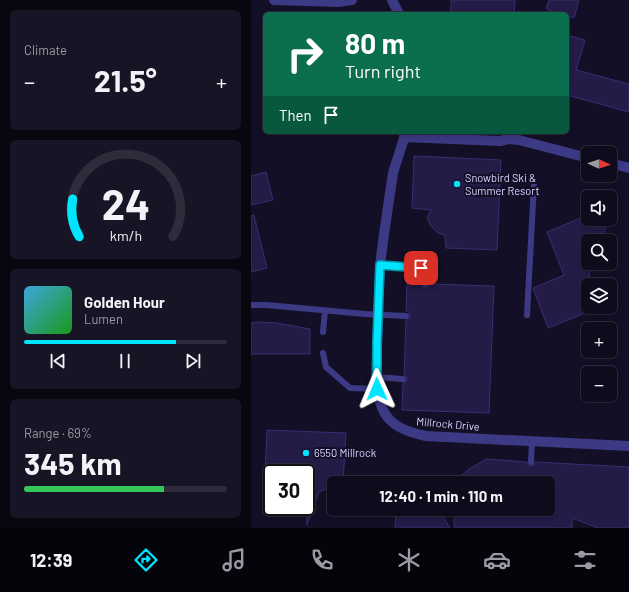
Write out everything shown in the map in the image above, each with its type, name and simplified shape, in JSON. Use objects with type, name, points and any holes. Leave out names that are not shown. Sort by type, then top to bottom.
[{"type":"street","points":[[274,0],[338,2],[352,0]]},
{"type":"street","points":[[392,0],[398,12]]},
{"type":"street","points":[[405,135],[500,141],[509,139],[519,140],[581,156]]},
{"type":"street","name":"Millrock Drive","points":[[405,135],[393,173],[380,265],[376,377],[380,403],[386,416],[395,426],[410,433],[426,436],[629,446]]},
{"type":"street","points":[[617,165],[629,168]]},
{"type":"lane","points":[[527,315],[534,184]]},
{"type":"lane","points":[[380,265],[421,268],[425,284]]},
{"type":"lane","points":[[251,305],[406,316]]},
{"type":"lane","points":[[323,332],[325,311]]},
{"type":"lane","points":[[323,353],[326,367],[350,388],[377,389]]},
{"type":"lane","points":[[376,377],[403,379]]},
{"type":"lane","points":[[531,462],[532,441]]},
{"type":"building","points":[[451,0],[515,0],[514,12],[451,12]]},
{"type":"building","points":[[549,0],[579,0],[574,18],[569,17],[569,12],[555,12],[546,9]]},
{"type":"building","points":[[569,36],[585,40],[576,70],[629,84],[629,112],[569,96]]},
{"type":"building","name":"Snowbird Ski & Summer Resort","points":[[414,156],[501,160],[497,250],[446,248],[445,235],[438,233],[431,226],[427,218],[431,210],[412,208]]},
{"type":"building","points":[[266,172],[273,200],[251,205],[251,176]]},
{"type":"building","points":[[254,215],[267,268],[251,272],[251,216]]},
{"type":"building","points":[[581,218],[581,226],[606,227],[604,234],[581,234],[581,270],[590,270],[589,274],[590,278],[581,278],[581,314],[583,314],[548,328],[533,288],[564,275],[547,232]]},
{"type":"building","points":[[407,283],[420,283],[424,288],[428,287],[429,284],[494,286],[489,413],[402,410],[403,383],[406,382],[407,379],[404,375],[406,320],[410,319],[409,312],[406,311]]},
{"type":"building","points":[[251,323],[277,323],[310,329],[310,354],[251,354]]},
{"type":"building","name":"6550 Millrock","points":[[267,430],[346,433],[343,476],[327,476],[327,489],[319,492],[315,503],[315,464],[265,464]]},
{"type":"building","points":[[486,459],[527,462],[530,466],[533,466],[535,462],[629,467],[629,528],[598,528],[572,518],[572,528],[454,528],[454,516],[555,516],[555,476],[460,476]]},
{"type":"building","name":"6550 Millrock","points":[[307,516],[310,516],[307,525]]},
{"type":"building","points":[[396,516],[443,516],[450,528],[395,528]]},
{"type":"place","name":"Snowbird Ski & Summer Resort","points":[[457,184]]},
{"type":"place","name":"6550 Millrock","points":[[306,453]]},
{"type":"route","points":[[377,389],[376,377],[380,265],[421,268]]}]
